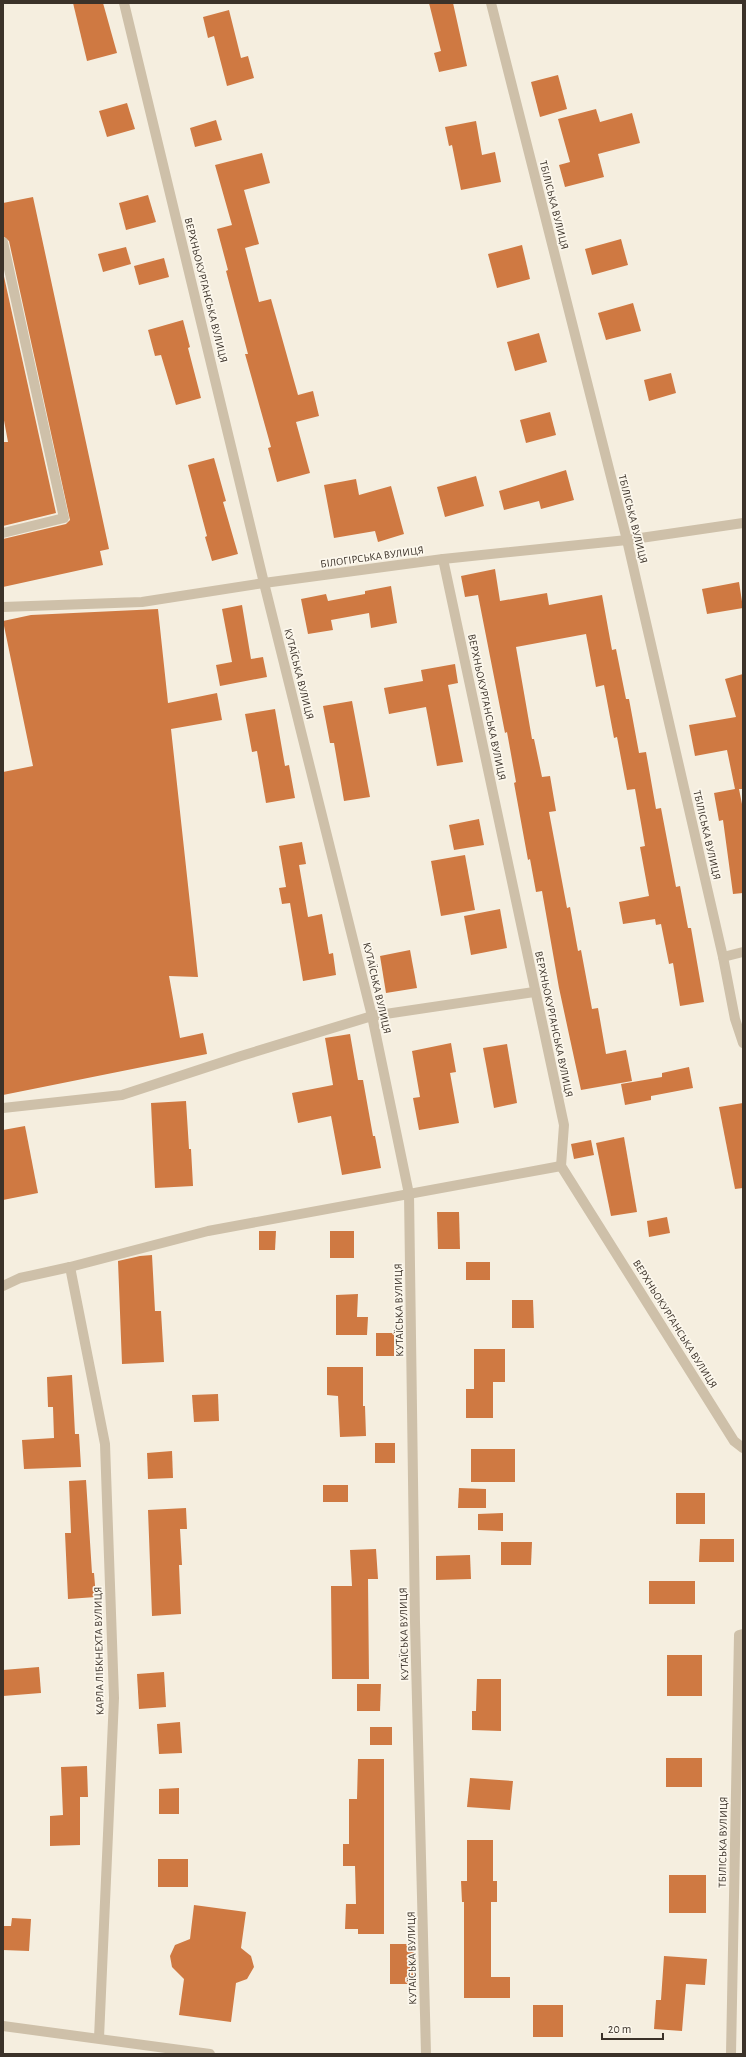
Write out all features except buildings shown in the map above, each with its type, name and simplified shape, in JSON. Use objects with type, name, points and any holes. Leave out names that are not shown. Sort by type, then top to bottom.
[{"type":"street","name":"ВЕРХНЬОКУРГАНСЬКА ВУЛИЦЯ","points":[[124,3],[264,583]]},
{"type":"street","name":"ТБІЛІСЬКА ВУЛИЦЯ","points":[[491,3],[627,540],[723,957],[735,1020],[743,1043]]},
{"type":"street","points":[[3,242],[64,518],[3,532]]},
{"type":"street","name":"БІЛОГІРСЬКА ВУЛИЦЯ","points":[[3,607],[142,602],[264,583],[443,559],[627,540],[743,523]]},
{"type":"street","name":"ВЕРХНЬОКУРГАНСЬКА ВУЛИЦЯ","points":[[443,559],[534,992],[564,1124],[561,1166],[734,1441],[743,1448]]},
{"type":"street","name":"КУТАЇСЬКА ВУЛИЦЯ","points":[[264,583],[372,1016],[410,1194],[415,1622],[426,2054]]},
{"type":"street","points":[[723,957],[743,952]]},
{"type":"street","points":[[3,1108],[122,1095],[241,1056],[372,1016],[534,992]]},
{"type":"street","points":[[3,1286],[20,1278],[70,1267],[208,1231],[561,1166]]},
{"type":"street","name":"КАРЛА ЛІБКНЕХТА ВУЛИЦЯ","points":[[70,1267],[104,1444],[106,1484],[114,1698],[99,2038]]},
{"type":"street","name":"ТБІЛІСЬКА ВУЛИЦЯ","points":[[731,2054],[739,1635],[743,1634]]},
{"type":"street","points":[[3,2026],[210,2054]]}]
